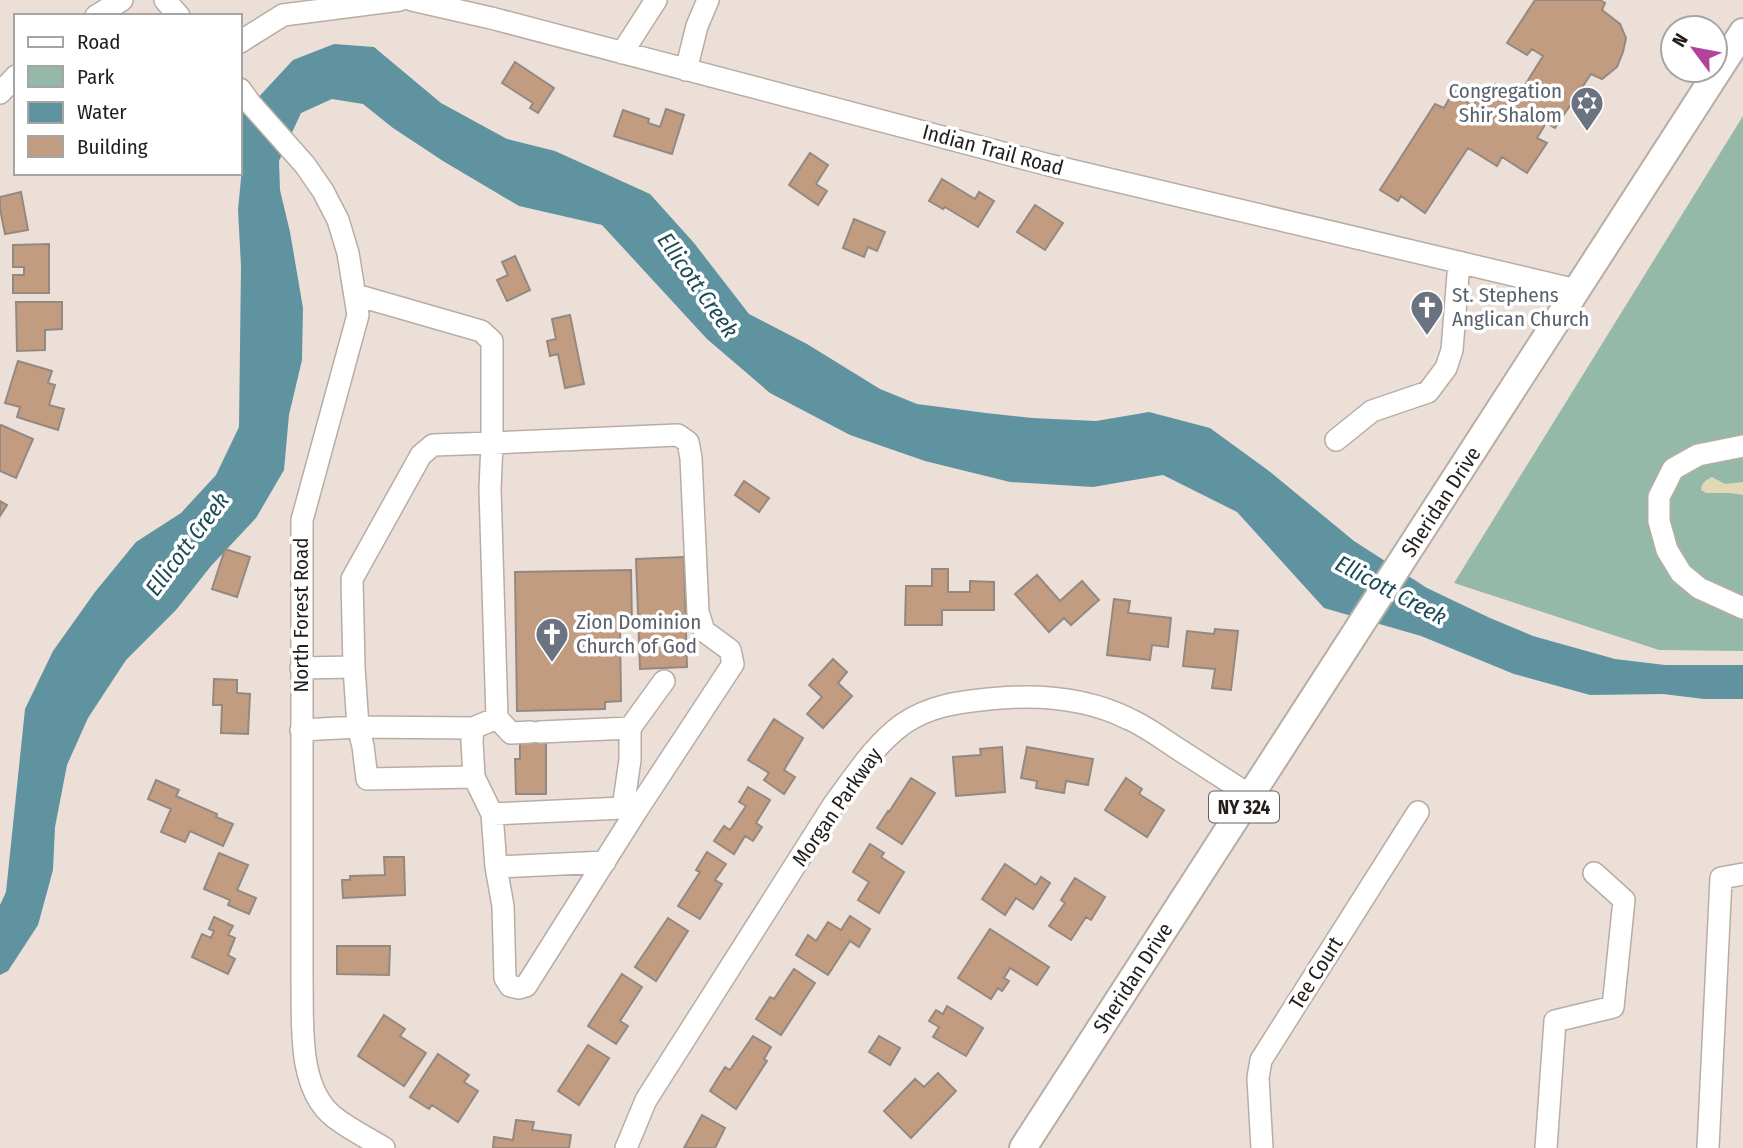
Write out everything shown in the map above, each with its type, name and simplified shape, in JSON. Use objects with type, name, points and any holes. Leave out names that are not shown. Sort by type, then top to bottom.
[{"type":"main road","name":"Sheridan Drive","points":[[1023,1148],[1743,32]]},
{"type":"street","points":[[99,14],[122,0]]},
{"type":"street","points":[[165,0],[177,14]]},
{"type":"street","points":[[242,41],[283,15],[308,6],[400,0]]},
{"type":"street","name":"Indian Trail Road","points":[[412,0],[491,18],[1049,165],[1576,290]]},
{"type":"street","points":[[622,53],[656,0]]},
{"type":"street","points":[[686,70],[696,26],[708,0]]},
{"type":"street","points":[[0,93],[14,78]]},
{"type":"street","name":"North Forest Road","points":[[245,96],[305,165],[323,191],[338,220],[356,295],[358,315],[302,520],[304,1054],[308,1076],[318,1100],[333,1117],[384,1148]]},
{"type":"street","points":[[1336,440],[1372,411],[1428,391],[1446,368],[1452,349],[1459,262]]},
{"type":"street","points":[[356,295],[481,331],[492,341],[490,489],[497,718],[511,733],[630,728]]},
{"type":"street","points":[[473,728],[474,776],[492,814],[496,867],[503,906],[505,978],[510,986],[519,988],[526,986],[605,862],[630,809],[733,664],[730,650],[705,631],[698,612],[688,442],[678,435],[433,446],[421,455],[415,464],[352,579],[358,727],[367,779],[474,776]]},
{"type":"street","points":[[1743,446],[1698,455],[1673,469],[1659,497],[1659,521],[1667,550],[1681,573],[1699,588],[1743,608]]},
{"type":"street","points":[[301,668],[354,667]]},
{"type":"street","points":[[630,809],[630,728],[664,681]]},
{"type":"street","name":"Morgan Parkway","points":[[626,1148],[646,1100],[834,804],[864,762],[885,740],[903,724],[922,713],[960,701],[1012,696],[1046,696],[1079,701],[1130,719],[1251,796]]},
{"type":"street","points":[[301,730],[358,727],[473,728],[497,718]]},
{"type":"street","points":[[492,814],[630,809]]},
{"type":"street","name":"Tee Court","points":[[1262,1148],[1258,1078],[1261,1060],[1418,812]]},
{"type":"street","points":[[496,867],[605,862]]},
{"type":"street","points":[[1546,1148],[1555,1021],[1613,1007],[1624,900],[1594,873]]},
{"type":"street","points":[[1707,1148],[1721,878],[1743,874]]},
{"type":"green space","points":[[1743,116],[1743,651],[1659,650],[1454,583]]},
{"type":"sand","points":[[1712,477],[1725,484],[1743,482],[1743,495],[1706,493],[1701,490],[1702,485]]},
{"type":"water","name":"Ellicott Creek","points":[[334,44],[374,47],[441,103],[507,139],[555,151],[650,194],[694,243],[749,314],[807,344],[880,389],[917,404],[986,413],[1096,421],[1149,412],[1210,428],[1269,471],[1354,541],[1427,588],[1533,636],[1615,659],[1665,665],[1743,665],[1743,699],[1704,699],[1663,694],[1590,695],[1514,674],[1421,636],[1324,608],[1237,512],[1163,475],[1093,487],[1010,482],[925,461],[850,435],[770,393],[707,339],[602,225],[519,206],[443,161],[393,128],[363,104],[332,99],[301,113],[279,161],[280,190],[303,308],[302,360],[289,415],[284,470],[256,518],[211,566],[176,610],[126,660],[88,718],[67,765],[55,827],[53,870],[38,925],[8,971],[0,975],[0,905],[6,892],[25,709],[53,651],[95,592],[136,542],[181,513],[216,475],[239,427],[241,266],[238,210],[242,175],[242,115],[293,60]]},
{"type":"building","points":[[1535,0],[1600,0],[1605,3],[1602,10],[1620,24],[1626,38],[1617,67],[1602,79],[1591,74],[1555,128],[1546,123],[1537,138],[1547,143],[1527,173],[1502,157],[1497,166],[1468,148],[1425,213],[1401,196],[1398,201],[1380,190],[1435,104],[1444,108],[1449,99],[1448,92],[1459,91],[1459,97],[1473,106],[1480,94],[1486,97],[1495,84],[1517,98],[1543,56],[1532,49],[1527,55],[1507,43]]},
{"type":"building","points":[[515,62],[554,88],[538,113],[530,108],[533,103],[502,83]]},
{"type":"building","points":[[666,109],[684,115],[672,154],[614,136],[623,110],[649,119],[648,123],[660,127]]},
{"type":"building","points":[[810,153],[828,165],[816,184],[827,191],[818,205],[789,185]]},
{"type":"building","points":[[942,179],[975,199],[979,192],[994,201],[978,227],[945,207],[943,209],[929,201]]},
{"type":"building","points":[[21,192],[28,230],[5,234],[0,197]]},
{"type":"building","points":[[1035,205],[1063,223],[1045,250],[1017,232]]},
{"type":"building","points":[[854,219],[885,232],[877,251],[868,247],[864,257],[843,248]]},
{"type":"building","points":[[49,244],[49,293],[13,293],[13,275],[24,275],[24,267],[13,267],[13,245]]},
{"type":"building","points":[[515,256],[530,290],[507,301],[497,280],[508,275],[502,262]]},
{"type":"building","points":[[16,302],[62,302],[62,329],[45,330],[45,350],[17,351]]},
{"type":"building","points":[[570,315],[584,384],[565,388],[558,354],[550,356],[547,341],[556,339],[552,319]]},
{"type":"building","points":[[18,361],[52,371],[48,383],[55,385],[49,405],[64,409],[58,430],[17,417],[20,407],[5,403]]},
{"type":"building","points":[[1,425],[33,439],[16,478],[0,471]]},
{"type":"building","points":[[744,481],[769,498],[759,512],[735,495]]},
{"type":"building","points":[[0,501],[7,505],[0,516]]},
{"type":"building","points":[[225,549],[250,557],[237,597],[212,589]]},
{"type":"building","points":[[684,557],[687,667],[640,669],[636,559]]},
{"type":"building","points":[[932,569],[948,569],[948,592],[970,592],[970,581],[994,582],[994,610],[942,610],[942,625],[905,625],[906,586],[932,586]]},
{"type":"building","points":[[631,570],[632,625],[620,625],[621,701],[605,702],[605,709],[517,711],[515,572]]},
{"type":"building","points":[[1037,575],[1060,601],[1082,581],[1099,600],[1071,625],[1064,618],[1049,632],[1015,594]]},
{"type":"building","points":[[1114,599],[1130,601],[1128,613],[1171,618],[1168,647],[1152,645],[1150,660],[1107,655]]},
{"type":"building","points":[[1215,629],[1238,631],[1231,690],[1212,688],[1215,669],[1183,666],[1187,631],[1214,634]]},
{"type":"building","points":[[833,659],[847,672],[838,683],[852,696],[823,728],[807,714],[822,697],[809,685]]},
{"type":"building","points":[[214,679],[237,680],[237,693],[250,694],[248,734],[221,733],[222,705],[213,705]]},
{"type":"building","points":[[774,719],[803,738],[784,770],[795,777],[784,794],[764,780],[769,773],[748,760]]},
{"type":"building","points":[[520,742],[546,742],[546,794],[516,794],[515,759],[520,759]]},
{"type":"building","points":[[1002,747],[1005,792],[956,796],[953,757],[981,755],[980,749]]},
{"type":"building","points":[[1027,747],[1093,759],[1088,785],[1066,781],[1064,793],[1036,788],[1037,781],[1021,778]]},
{"type":"building","points":[[911,778],[935,793],[902,844],[877,828]]},
{"type":"building","points":[[1126,778],[1142,789],[1139,794],[1164,810],[1147,837],[1105,810]]},
{"type":"building","points":[[156,780],[179,790],[176,796],[233,824],[223,846],[190,831],[185,842],[161,832],[171,809],[148,799]]},
{"type":"building","points":[[748,787],[770,800],[756,823],[762,827],[753,841],[745,836],[734,854],[714,841],[724,826],[730,830],[746,806],[739,802]]},
{"type":"building","points":[[870,844],[884,853],[881,857],[904,872],[879,913],[858,900],[869,882],[853,872]]},
{"type":"building","points":[[707,852],[726,864],[715,880],[722,884],[700,919],[678,906],[700,872],[696,870]]},
{"type":"building","points":[[219,853],[248,865],[237,890],[256,898],[249,914],[228,905],[230,900],[204,889]]},
{"type":"building","points":[[384,857],[404,857],[405,895],[343,898],[342,880],[350,880],[350,876],[385,875]]},
{"type":"building","points":[[1005,864],[1036,885],[1041,877],[1050,883],[1033,909],[1016,898],[1005,915],[982,899]]},
{"type":"building","points":[[1075,878],[1105,897],[1091,920],[1086,917],[1071,940],[1049,926],[1065,903],[1061,900]]},
{"type":"building","points":[[850,916],[870,929],[859,947],[850,941],[828,975],[796,955],[808,935],[816,941],[828,922],[841,930]]},
{"type":"building","points":[[214,917],[233,926],[228,935],[235,938],[228,955],[235,959],[228,974],[192,957],[202,934],[211,938],[214,931],[209,929]]},
{"type":"building","points":[[668,918],[688,931],[656,981],[635,967]]},
{"type":"building","points":[[990,929],[1049,967],[1037,985],[1010,968],[1004,978],[1009,981],[1002,991],[998,988],[991,999],[958,978]]},
{"type":"building","points":[[337,946],[390,946],[389,975],[337,974]]},
{"type":"building","points":[[794,969],[815,983],[781,1035],[756,1019],[770,997],[774,999]]},
{"type":"building","points":[[622,974],[642,987],[620,1021],[628,1026],[616,1044],[588,1026]]},
{"type":"building","points":[[947,1006],[983,1028],[966,1056],[933,1037],[939,1027],[929,1021],[936,1010],[943,1014]]},
{"type":"building","points":[[384,1015],[405,1029],[400,1036],[426,1053],[404,1086],[358,1056]]},
{"type":"building","points":[[753,1036],[771,1047],[764,1059],[767,1061],[736,1109],[710,1091],[725,1067],[730,1070]]},
{"type":"building","points":[[879,1036],[900,1048],[890,1065],[869,1052]]},
{"type":"building","points":[[588,1045],[609,1058],[579,1105],[558,1091]]},
{"type":"building","points":[[438,1054],[469,1075],[464,1082],[478,1091],[458,1122],[432,1105],[429,1109],[410,1097]]},
{"type":"building","points":[[938,1073],[956,1091],[911,1138],[884,1111],[915,1079],[924,1087]]},
{"type":"building","points":[[702,1115],[725,1128],[715,1148],[684,1148]]},
{"type":"building","points":[[516,1120],[534,1122],[532,1130],[571,1135],[569,1148],[493,1148],[494,1137],[513,1140]]},
{"type":"place","name":"Congregation Shir Shalom","points":[[1587,133]]},
{"type":"place","name":"St. Stephens Anglican Church","points":[[1427,337]]},
{"type":"place","name":"Zion Dominion Church of God","points":[[552,664]]}]
